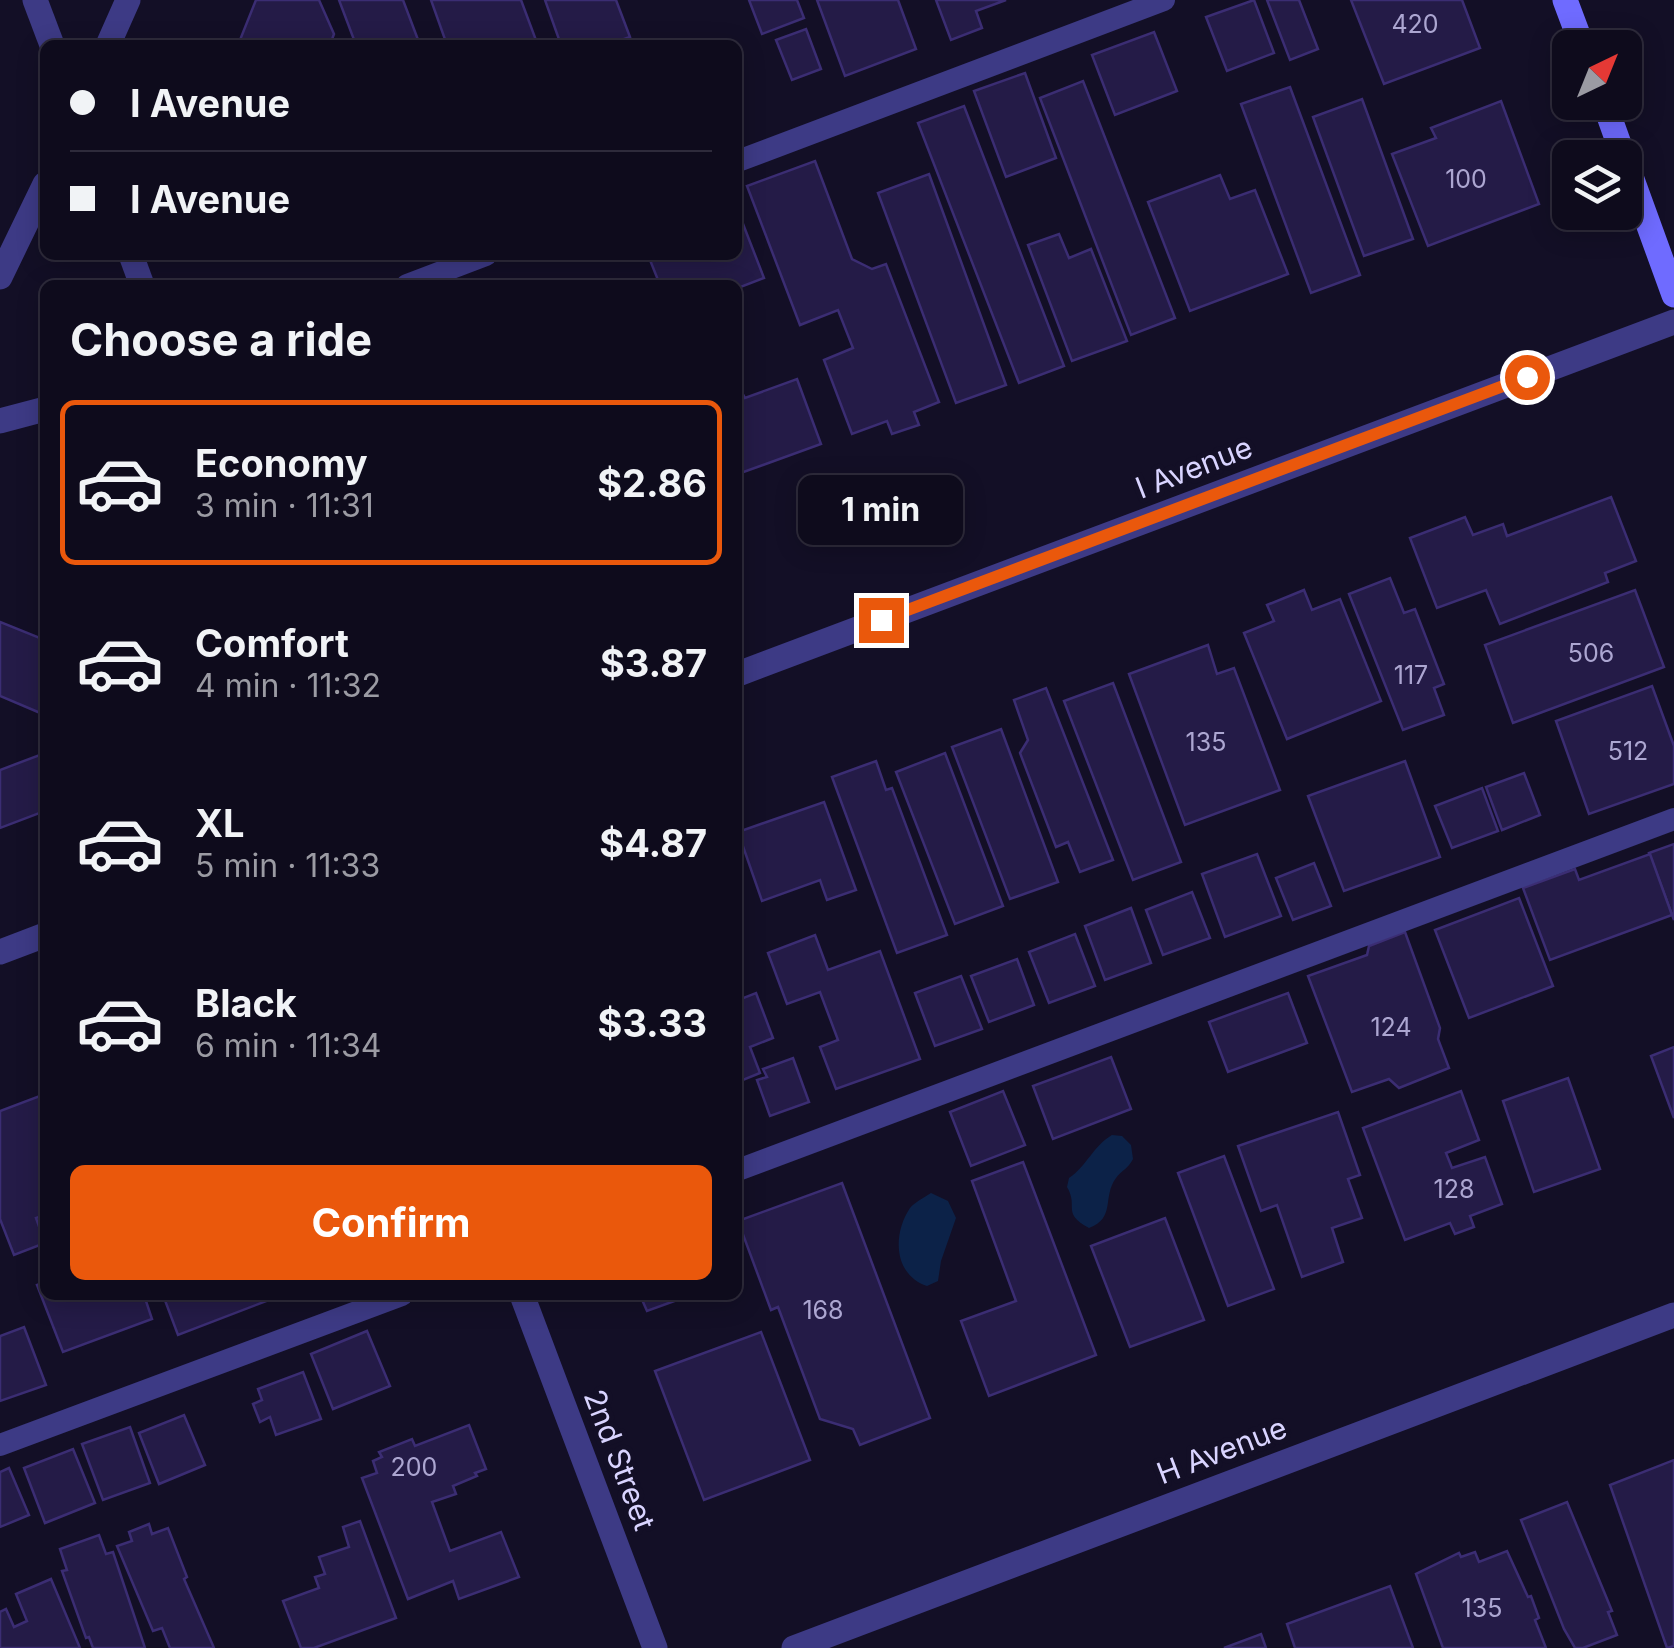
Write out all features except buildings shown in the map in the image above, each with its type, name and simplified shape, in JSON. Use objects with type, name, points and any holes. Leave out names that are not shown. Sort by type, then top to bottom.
[{"type":"main road","points":[[1566,0],[1577,30]]},
{"type":"main road","points":[[1642,206],[1674,295]]},
{"type":"street","points":[[35,0],[50,40]]},
{"type":"street","points":[[110,40],[128,0]]},
{"type":"street","points":[[0,277],[40,194]]},
{"type":"street","name":"I Avenue","points":[[742,672],[1674,322]]},
{"type":"street","points":[[0,421],[40,410]]},
{"type":"street","points":[[0,952],[40,937]]},
{"type":"street","name":"2nd Street","points":[[524,1300],[655,1648]]},
{"type":"street","name":"H Avenue","points":[[794,1648],[1674,1315]]},
{"type":"lane","points":[[742,158],[1164,0]]},
{"type":"lane","points":[[419,280],[473,260]]},
{"type":"lane","points":[[742,1169],[1674,820]]},
{"type":"lane","points":[[0,1444],[389,1300]]},
{"type":"water","points":[[1112,1135],[1122,1136],[1131,1145],[1133,1159],[1112,1185],[1103,1219],[1089,1228],[1073,1214],[1069,1178]]},
{"type":"water","points":[[931,1193],[948,1201],[956,1218],[938,1281],[927,1286],[916,1281],[902,1264],[899,1242],[910,1208]]},
{"type":"route","points":[[881,620],[1527,377]]}]
